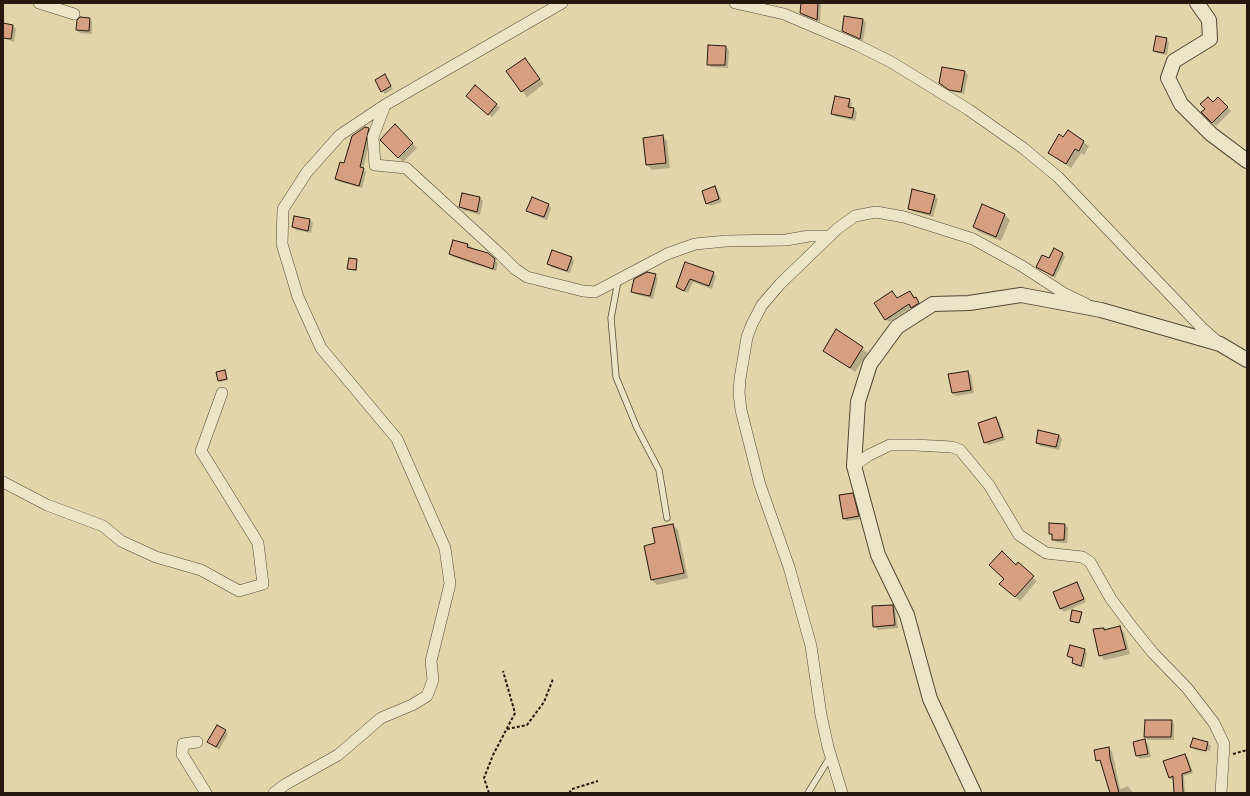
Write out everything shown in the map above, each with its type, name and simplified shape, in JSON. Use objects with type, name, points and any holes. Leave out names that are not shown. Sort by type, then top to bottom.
[{"type":"street","points":[[39,3],[74,14]]},
{"type":"street","points":[[274,793],[286,784],[338,755],[381,718],[412,705],[427,696],[433,680],[431,661],[450,584],[445,548],[397,439],[321,348],[298,298],[282,244],[283,209],[307,172],[340,135],[384,105],[562,3]]},
{"type":"street","points":[[735,3],[784,14],[857,45],[931,86],[975,114],[1023,148],[1058,177],[1201,327],[1220,344],[1247,360]]},
{"type":"street","points":[[1197,3],[1209,20],[1210,39],[1174,61],[1168,78],[1181,104],[1211,134],[1247,161]]},
{"type":"street","points":[[384,105],[373,137],[375,165],[406,168],[502,255],[515,270],[527,277],[583,291],[595,292],[667,254],[695,244],[786,240],[809,236],[830,236]]},
{"type":"street","points":[[842,793],[821,715],[811,646],[789,568],[760,485],[741,410],[739,393],[747,337],[762,304],[780,284],[830,236],[855,216],[876,212],[904,217],[973,239],[1022,266],[1078,301],[1101,310],[1220,344]]},
{"type":"street","points":[[974,793],[930,698],[907,615],[878,555],[854,466],[858,402],[870,364],[897,326],[933,304],[969,303],[1021,296],[1101,310]]},
{"type":"street","points":[[3,482],[47,506],[103,526],[121,541],[156,557],[201,570],[239,591],[263,584],[258,543],[201,451],[222,393]]},
{"type":"street","points":[[854,466],[869,455],[890,445],[952,447],[960,450],[989,485],[1019,535],[1046,553],[1082,557],[1090,562],[1111,599],[1132,627],[1153,653],[1187,688],[1214,723],[1224,744],[1221,793]]},
{"type":"street","points":[[197,742],[183,744],[182,754],[206,793]]},
{"type":"lane","points":[[618,280],[611,318],[616,377],[637,428],[659,470],[667,518]]},
{"type":"lane","points":[[808,793],[831,756]]},
{"type":"path","points":[[489,793],[484,778],[492,755],[515,713],[503,671]]},
{"type":"path","points":[[507,729],[527,725],[544,702],[553,679]]},
{"type":"path","points":[[569,793],[572,790],[598,781]]},
{"type":"building","points":[[801,3],[818,3],[817,20],[800,13]]},
{"type":"building","points":[[844,16],[863,19],[860,39],[842,31]]},
{"type":"building","points":[[80,17],[90,18],[89,31],[76,30],[77,20]]},
{"type":"building","points":[[3,23],[13,25],[11,39],[3,38]]},
{"type":"building","points":[[1156,36],[1167,38],[1164,53],[1153,51]]},
{"type":"building","points":[[708,45],[726,46],[725,65],[707,65]]},
{"type":"building","points":[[525,58],[540,79],[521,92],[506,71]]},
{"type":"building","points":[[942,67],[965,71],[961,92],[949,90],[939,83]]},
{"type":"building","points":[[385,74],[391,86],[381,92],[375,80]]},
{"type":"building","points":[[475,85],[497,104],[488,115],[466,96]]},
{"type":"building","points":[[835,96],[850,99],[848,107],[854,108],[852,118],[831,114]]},
{"type":"building","points":[[1208,97],[1213,102],[1218,97],[1228,107],[1212,123],[1201,112],[1205,109],[1200,104]]},
{"type":"building","points":[[395,124],[413,143],[398,158],[380,140]]},
{"type":"building","points":[[365,127],[369,128],[360,167],[364,168],[359,186],[335,179],[340,162],[344,163],[352,136]]},
{"type":"building","points":[[1068,130],[1084,141],[1079,151],[1075,149],[1066,164],[1048,153],[1059,134],[1063,137]]},
{"type":"building","points":[[663,135],[666,163],[646,165],[643,138]]},
{"type":"building","points":[[715,186],[719,199],[706,204],[702,191]]},
{"type":"building","points":[[912,189],[935,195],[930,214],[908,209]]},
{"type":"building","points":[[462,193],[480,197],[477,212],[459,207]]},
{"type":"building","points":[[532,197],[549,204],[544,217],[526,211]]},
{"type":"building","points":[[982,204],[1005,214],[996,237],[973,227]]},
{"type":"building","points":[[294,216],[310,219],[308,231],[292,227]]},
{"type":"building","points":[[453,240],[468,244],[467,247],[488,253],[495,259],[493,269],[449,254]]},
{"type":"building","points":[[1054,248],[1063,253],[1053,276],[1036,267],[1042,255],[1049,258]]},
{"type":"building","points":[[552,250],[572,257],[567,271],[547,264]]},
{"type":"building","points":[[349,258],[357,259],[356,270],[347,269]]},
{"type":"building","points":[[685,262],[714,272],[709,286],[690,279],[684,291],[676,287]]},
{"type":"building","points":[[647,272],[656,274],[650,296],[631,292],[634,279]]},
{"type":"building","points":[[892,291],[897,298],[910,291],[919,303],[911,308],[909,304],[885,320],[874,303]]},
{"type":"building","points":[[836,329],[863,347],[850,368],[823,351]]},
{"type":"building","points":[[225,370],[227,379],[218,381],[216,372]]},
{"type":"building","points":[[968,371],[971,390],[952,393],[948,374]]},
{"type":"building","points":[[996,417],[1003,437],[984,443],[978,423]]},
{"type":"building","points":[[1038,430],[1059,435],[1056,447],[1036,443]]},
{"type":"building","points":[[853,493],[859,516],[843,519],[839,495]]},
{"type":"building","points":[[1049,523],[1065,524],[1064,540],[1052,540],[1052,534],[1049,534]]},
{"type":"building","points":[[673,524],[684,573],[651,580],[644,546],[655,543],[652,528]]},
{"type":"building","points":[[1002,551],[1016,565],[1018,562],[1034,576],[1015,597],[999,584],[1004,579],[989,565]]},
{"type":"building","points":[[1077,582],[1084,599],[1060,609],[1053,592]]},
{"type":"building","points":[[893,605],[895,625],[873,627],[872,606]]},
{"type":"building","points":[[1072,610],[1082,612],[1079,623],[1070,621]]},
{"type":"building","points":[[1120,626],[1126,649],[1099,656],[1093,629],[1104,628],[1104,630]]},
{"type":"building","points":[[1070,645],[1085,649],[1081,666],[1072,663],[1073,658],[1067,656]]},
{"type":"building","points":[[1145,720],[1172,720],[1171,737],[1144,737]]},
{"type":"building","points":[[217,725],[226,730],[216,747],[207,742]]},
{"type":"building","points":[[1193,738],[1208,742],[1206,751],[1190,747]]},
{"type":"building","points":[[1145,739],[1148,754],[1136,756],[1133,742]]},
{"type":"building","points":[[1109,747],[1110,758],[1119,793],[1110,793],[1100,760],[1096,761],[1094,750]]},
{"type":"building","points":[[1185,754],[1191,771],[1182,774],[1183,793],[1174,793],[1173,776],[1169,778],[1163,761]]}]
